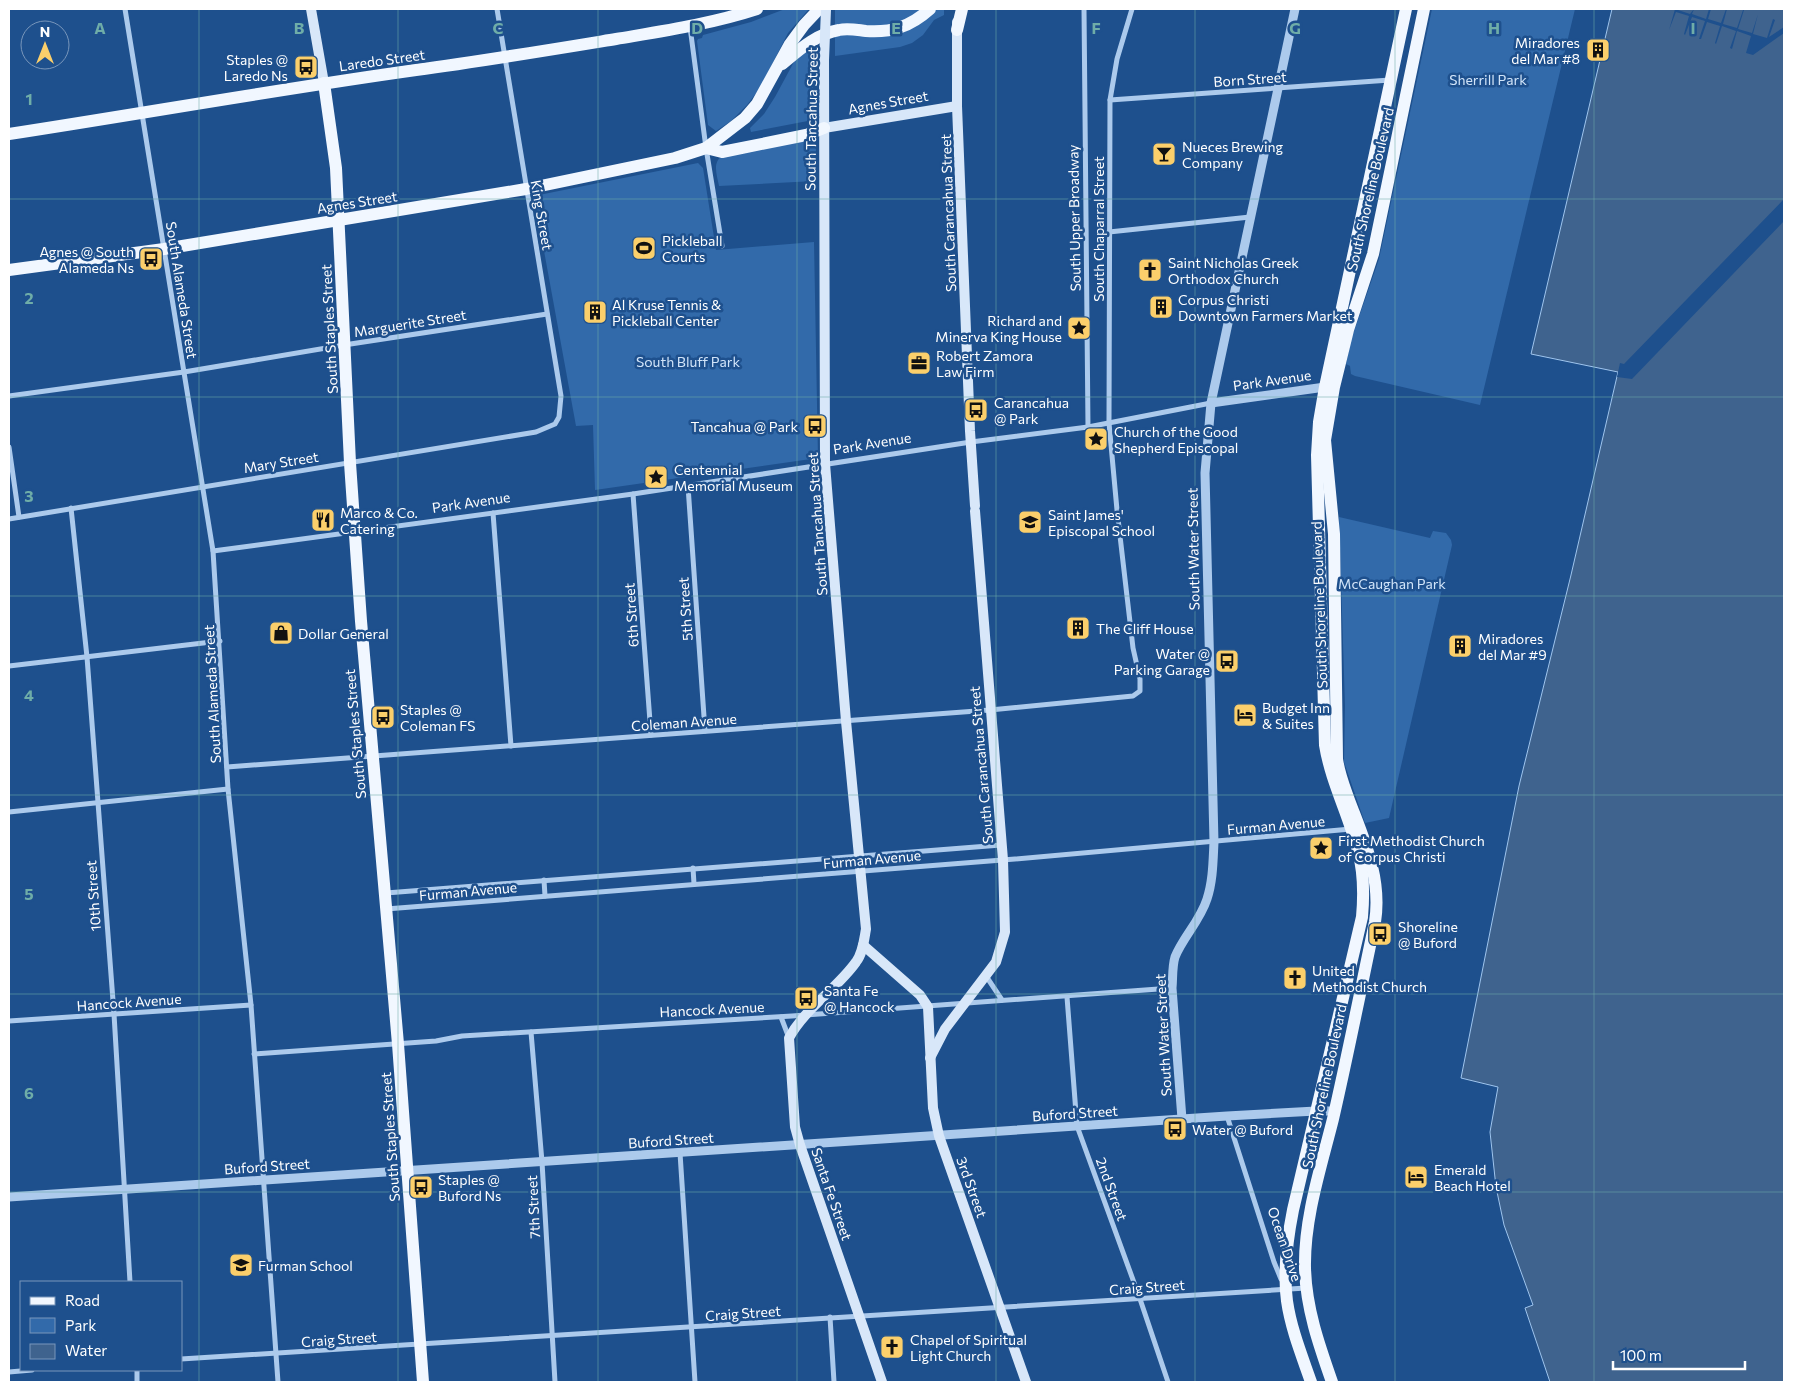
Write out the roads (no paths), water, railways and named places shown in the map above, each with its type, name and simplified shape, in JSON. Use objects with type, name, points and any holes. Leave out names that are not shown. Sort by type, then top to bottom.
[{"type":"main road","points":[[311,9],[324,83]]},
{"type":"main road","points":[[710,22],[733,9]]},
{"type":"main road","name":"Laredo Street","points":[[9,134],[142,114],[324,83],[504,58],[690,26],[757,9]]},
{"type":"main road","points":[[706,148],[745,118],[757,104],[790,44],[819,9]]},
{"type":"main road","name":"South Tancahua Street","points":[[806,1015],[857,961],[864,945],[866,929],[846,721],[825,464],[824,60],[826,9]]},
{"type":"main road","points":[[778,67],[807,44],[824,34],[852,29],[879,32],[894,30],[908,26],[930,9]]},
{"type":"main road","name":"South Carancahua Street","points":[[956,9],[957,106],[970,442],[1003,860],[1005,932],[996,962],[965,1004]]},
{"type":"main road","points":[[957,30],[962,9]]},
{"type":"main road","name":"South Shoreline Boulevard","points":[[1330,387],[1406,9]]},
{"type":"main road","name":"South Shoreline Boulevard","points":[[1306,1288],[1305,1266],[1310,1214],[1376,914],[1377,897],[1373,865],[1331,777],[1323,729],[1317,455],[1319,422],[1372,254],[1424,9]]},
{"type":"main road","name":"South Staples Street","points":[[324,83],[332,136],[340,220],[350,462],[372,756],[398,1044],[423,1382]]},
{"type":"main road","name":"Agnes Street","points":[[824,128],[957,106]]},
{"type":"main road","points":[[706,148],[722,152],[806,135],[824,128]]},
{"type":"main road","name":"Agnes Street","points":[[9,270],[164,249],[526,189],[675,158],[706,148]]},
{"type":"main road","name":"South Shoreline Boulevard","points":[[1286,1289],[1288,1235],[1362,917],[1364,885],[1355,828]]},
{"type":"main road","points":[[864,945],[920,994],[928,1007]]},
{"type":"main road","points":[[930,1058],[945,1030],[965,1004]]},
{"type":"main road","name":"3rd Street","points":[[928,1007],[933,1108],[939,1136],[1026,1382]]},
{"type":"main road","points":[[789,1038],[806,1015]]},
{"type":"main road","name":"Santa Fe Street","points":[[789,1038],[795,1127],[882,1382]]},
{"type":"main road","name":"Ocean Drive","points":[[1306,1288],[1311,1317],[1332,1382]]},
{"type":"main road","name":"Ocean Drive","points":[[1286,1289],[1290,1318],[1311,1382]]},
{"type":"street","name":"South Alameda Street","points":[[124,9],[213,551],[228,789],[251,1005],[278,1382]]},
{"type":"street","name":"King Street","points":[[497,9],[561,396],[559,417],[555,424]]},
{"type":"street","name":"South Upper Broadway","points":[[1084,9],[1088,427]]},
{"type":"street","name":"South Chaparral Street","points":[[1132,9],[1117,59],[1110,100],[1110,423],[1117,510],[1133,648],[1140,679],[1140,691]]},
{"type":"street","name":"South Water Street","points":[[1182,1119],[1172,988],[1176,957],[1208,899],[1212,877],[1214,842],[1205,473],[1211,402],[1295,9]]},
{"type":"street","points":[[690,26],[706,148],[722,246]]},
{"type":"street","name":"Born Street","points":[[1110,100],[1391,80]]},
{"type":"street","points":[[1109,232],[1250,217]]},
{"type":"street","name":"Marguerite Street","points":[[9,396],[184,372],[547,314]]},
{"type":"street","name":"Park Avenue","points":[[213,551],[688,486],[970,442],[1088,427],[1211,402],[1330,387]]},
{"type":"street","name":"Mary Street","points":[[9,519],[536,432],[555,424]]},
{"type":"street","points":[[9,447],[19,517]]},
{"type":"street","name":"5th Street","points":[[688,486],[705,731]]},
{"type":"street","name":"6th Street","points":[[633,494],[651,735]]},
{"type":"street","name":"10th Street","points":[[71,508],[87,657],[114,1014],[130,1281]]},
{"type":"street","points":[[493,513],[511,746]]},
{"type":"street","points":[[9,666],[220,641]]},
{"type":"street","name":"Coleman Avenue","points":[[227,767],[990,710],[1133,696],[1140,691]]},
{"type":"street","points":[[9,812],[228,789]]},
{"type":"street","name":"Furman Avenue","points":[[386,909],[1003,860],[1355,828]]},
{"type":"street","name":"Furman Avenue","points":[[385,893],[1001,845]]},
{"type":"street","points":[[693,868],[694,884]]},
{"type":"street","points":[[544,880],[545,896]]},
{"type":"street","points":[[986,976],[1002,1000]]},
{"type":"street","name":"Hancock Avenue","points":[[254,1054],[436,1041],[462,1036],[781,1017],[1172,988]]},
{"type":"street","name":"2nd Street","points":[[1067,997],[1077,1126],[1168,1382]]},
{"type":"street","name":"Hancock Avenue","points":[[9,1022],[251,1005]]},
{"type":"street","points":[[781,1017],[789,1038]]},
{"type":"street","name":"7th Street","points":[[531,1032],[542,1162],[555,1382]]},
{"type":"street","name":"Buford Street","points":[[9,1197],[1228,1116],[1334,1111]]},
{"type":"street","name":"Ocean Drive","points":[[1228,1116],[1274,1262],[1286,1289]]},
{"type":"street","points":[[680,1153],[695,1382]]},
{"type":"street","name":"Craig Street","points":[[182,1359],[1306,1288]]},
{"type":"street","points":[[830,1318],[834,1382]]},
{"type":"water","points":[[1612,9],[1784,9],[1784,1382],[1550,1382],[1525,1308],[1533,1305],[1504,1225],[1496,1187],[1490,1132],[1498,1087],[1461,1078],[1519,786],[1571,575],[1618,372],[1531,354]]},
{"type":"place","name":"Miradores del Mar #8","points":[[1598,50]]},
{"type":"place","name":"Staples @ Laredo Ns","points":[[306,67]]},
{"type":"place","name":"Nueces Brewing Company","points":[[1164,154]]},
{"type":"place","name":"Pickleball Courts","points":[[644,248]]},
{"type":"place","name":"Agnes @ South Alameda Ns","points":[[151,259]]},
{"type":"place","name":"Saint Nicholas Greek Orthodox Church","points":[[1150,270]]},
{"type":"place","name":"Corpus Christi Downtown Farmers Market","points":[[1161,307]]},
{"type":"place","name":"Al Kruse Tennis & Pickleball Center","points":[[595,312]]},
{"type":"place","name":"Richard and Minerva King House","points":[[1079,328]]},
{"type":"place","name":"Robert Zamora Law Firm","points":[[919,363]]},
{"type":"place","name":"Carancahua @ Park","points":[[976,410]]},
{"type":"place","name":"Tancahua @ Park","points":[[815,426]]},
{"type":"place","name":"Church of the Good Shepherd Episcopal","points":[[1096,439]]},
{"type":"place","name":"Centennial Memorial Museum","points":[[656,477]]},
{"type":"place","name":"Marco & Co. Catering","points":[[323,520]]},
{"type":"place","name":"Saint James' Episcopal School","points":[[1030,522]]},
{"type":"place","name":"The Cliff House","points":[[1078,628]]},
{"type":"place","name":"Dollar General","points":[[281,633]]},
{"type":"place","name":"Miradores del Mar #9","points":[[1460,646]]},
{"type":"place","name":"Water @ Parking Garage","points":[[1227,661]]},
{"type":"place","name":"Budget Inn & Suites","points":[[1245,715]]},
{"type":"place","name":"Staples @ Coleman FS","points":[[383,717]]},
{"type":"place","name":"First Methodist Church of Corpus Christi","points":[[1321,848]]},
{"type":"place","name":"Shoreline @ Buford","points":[[1380,934]]},
{"type":"place","name":"United Methodist Church","points":[[1295,978]]},
{"type":"place","name":"Santa Fe @ Hancock","points":[[806,998]]},
{"type":"place","name":"Water @ Buford","points":[[1175,1129]]},
{"type":"place","name":"Emerald Beach Hotel","points":[[1416,1177]]},
{"type":"place","name":"Staples @ Buford Ns","points":[[421,1187]]},
{"type":"place","name":"Furman School","points":[[241,1265]]},
{"type":"place","name":"Chapel of Spiritual Light Church","points":[[892,1347]]},
{"type":"park label","name":"Sherrill Park","points":[[1488,79]]},
{"type":"park label","name":"South Bluff Park","points":[[688,361]]},
{"type":"park label","name":"McCaughan Park","points":[[1392,583]]}]
